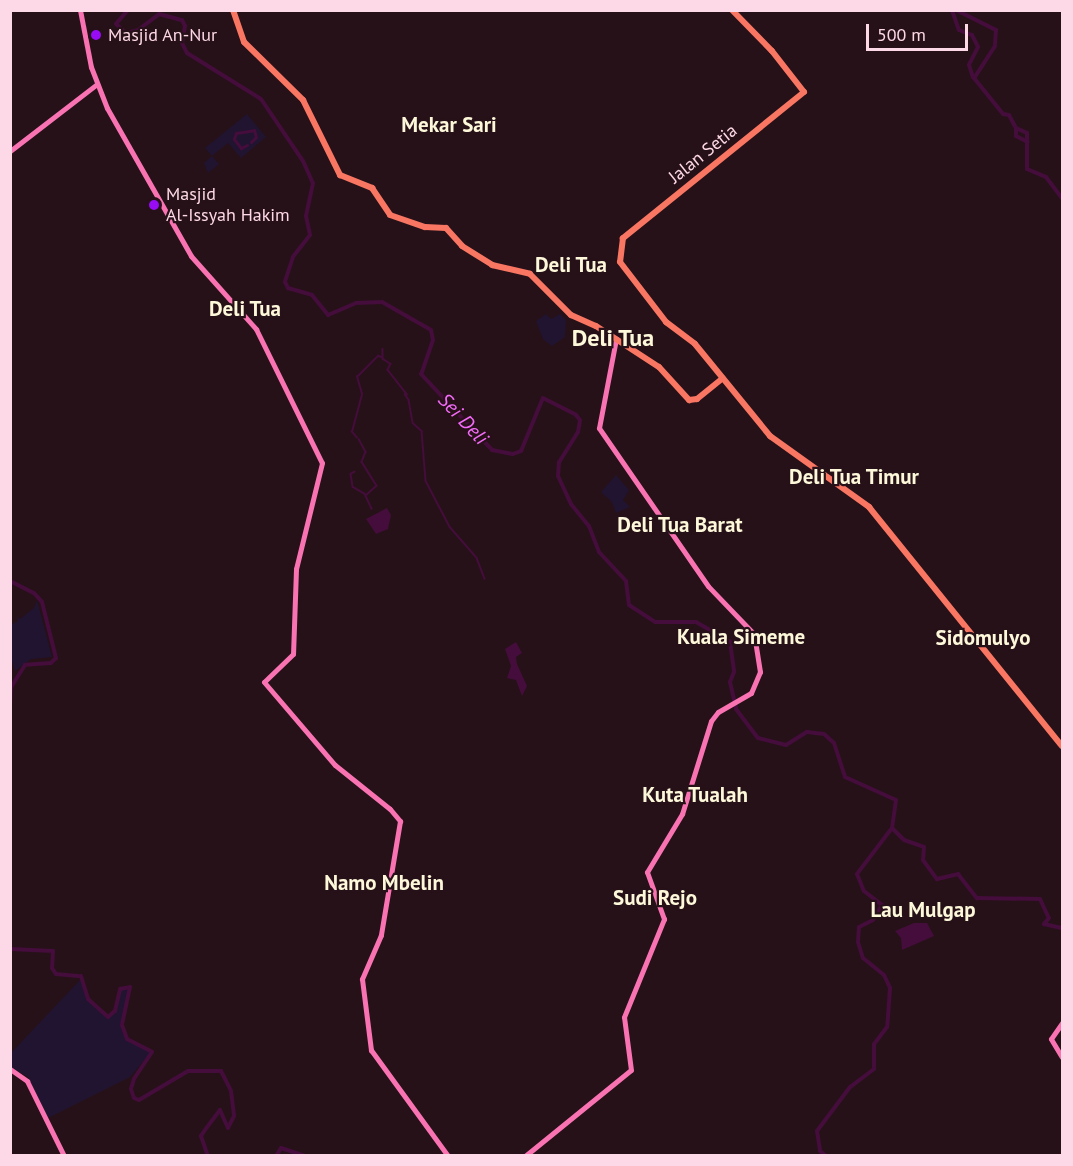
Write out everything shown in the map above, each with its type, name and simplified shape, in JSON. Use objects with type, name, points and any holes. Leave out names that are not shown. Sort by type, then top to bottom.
[{"type":"main road","points":[[80,10],[96,84],[195,262],[256,329],[322,463],[296,569],[294,653],[264,682],[335,765],[399,820],[381,935],[362,979],[371,1050],[448,1155]]},
{"type":"main road","points":[[233,10],[244,42],[303,100],[330,160],[344,180],[372,188],[391,215],[428,228],[445,228],[462,246],[492,265],[530,274],[571,315],[616,338],[659,367],[689,400],[697,399],[723,379],[770,436],[869,507],[1062,746]]},
{"type":"main road","name":"Jalan Setia","points":[[723,379],[691,340],[667,323],[622,265],[622,239],[804,92],[771,50],[732,10]]},
{"type":"main road","points":[[10,151],[96,84]]},
{"type":"main road","points":[[525,1155],[630,1070],[624,1017],[664,920],[647,872],[682,814],[711,721],[753,690],[760,672],[756,637],[708,586],[600,430],[616,338]]},
{"type":"main road","points":[[1062,1023],[1051,1039],[1062,1057]]},
{"type":"main road","points":[[10,1069],[27,1081],[64,1155]]},
{"type":"shaded area","points":[[247,114],[266,137],[241,158],[228,143],[212,156],[205,148]]},
{"type":"shaded area","points":[[212,156],[219,164],[208,173],[204,163]]},
{"type":"shaded area","points":[[546,314],[551,319],[560,314],[566,320],[565,337],[552,346],[543,339],[536,321]]},
{"type":"shaded area","points":[[616,475],[629,490],[623,500],[630,507],[616,513],[612,502],[601,492]]},
{"type":"shaded area","points":[[387,508],[391,515],[388,529],[376,534],[366,519]]},
{"type":"shaded area","points":[[37,600],[52,657],[31,659],[15,671],[11,658],[11,625],[18,621],[17,616],[20,619],[34,608]]},
{"type":"shaded area","points":[[516,642],[522,653],[516,657],[517,664],[527,686],[522,696],[516,680],[507,678],[511,666],[505,649]]},
{"type":"shaded area","points":[[914,923],[927,923],[934,936],[902,950],[901,938],[895,931]]},
{"type":"shaded area","points":[[81,979],[88,1000],[109,1018],[116,1012],[120,989],[129,987],[121,1025],[127,1039],[151,1052],[130,1077],[48,1118],[28,1077],[11,1067],[10,1054]]},
{"type":"waterway","name":"Sei Deli","points":[[128,10],[116,24],[126,33],[138,30],[159,14],[182,20],[185,26],[182,43],[187,53],[261,99],[303,161],[313,183],[306,216],[310,235],[293,257],[285,282],[288,288],[312,295],[328,315],[356,303],[382,302],[431,330],[433,340],[421,374],[492,450],[513,454],[521,451],[543,398],[576,415],[580,420],[578,432],[559,462],[558,476],[571,504],[589,526],[599,552],[626,581],[629,605],[655,622],[696,622],[730,642],[734,672],[730,682],[736,709],[758,738],[786,745],[807,732],[824,734],[834,743],[845,777],[896,800],[892,828],[857,874],[864,891],[882,905],[873,920],[859,927],[858,942],[863,958],[884,975],[890,988],[887,1027],[874,1044],[874,1069],[850,1087],[817,1131],[820,1151],[826,1156]]},
{"type":"waterway","points":[[952,10],[959,30],[972,35],[978,47],[969,65],[973,77]]},
{"type":"waterway","points":[[956,10],[996,30],[995,46],[974,78],[1003,114],[1009,115],[1016,128],[1027,133],[1027,169],[1046,177],[1062,198]]},
{"type":"waterway","points":[[1016,128],[1016,136],[1028,142]]},
{"type":"waterway","points":[[247,145],[241,148],[234,139],[236,133],[254,130],[256,137],[251,142]]},
{"type":"waterway","points":[[383,349],[383,359],[391,364],[388,370],[407,394]]},
{"type":"waterway","points":[[357,438],[352,432],[362,394],[357,377],[378,356],[382,357]]},
{"type":"waterway","points":[[405,394],[409,400],[413,423],[422,431],[426,481],[450,527],[477,558],[485,579]]},
{"type":"waterway","points":[[359,439],[366,452],[362,462],[377,486],[366,496],[372,509]]},
{"type":"waterway","points":[[355,472],[351,474],[353,487],[365,494]]},
{"type":"waterway","points":[[10,581],[34,593],[42,602],[56,658],[51,663],[25,665],[11,687],[10,704]]},
{"type":"waterway","points":[[892,828],[904,840],[924,847],[923,860],[937,879],[958,874],[977,898],[1040,899],[1049,918],[1044,924],[1062,928]]},
{"type":"waterway","points":[[10,949],[53,951],[52,968],[56,974],[81,976],[88,999],[108,1017],[115,1011],[120,989],[130,987],[122,1025],[127,1039],[152,1052],[134,1079],[131,1089],[134,1098],[139,1100],[188,1071],[221,1071],[231,1091],[234,1116],[228,1128],[220,1110],[201,1136],[208,1156]]},
{"type":"waterway","points":[[276,1156],[281,1148],[306,1156]]},
{"type":"place","name":"Masjid An-Nur","points":[[96,35]]},
{"type":"place","name":"Masjid Al-Issyah Hakim","points":[[154,205]]},
{"type":"district","name":"Mekar Sari","points":[[449,125]]},
{"type":"district","name":"Deli Tua","points":[[571,265]]},
{"type":"district","name":"Deli Tua","points":[[245,309]]},
{"type":"district","name":"Deli Tua","points":[[613,338]]},
{"type":"district","name":"Deli Tua Timur","points":[[854,477]]},
{"type":"district","name":"Deli Tua Barat","points":[[680,525]]},
{"type":"district","name":"Kuala Simeme","points":[[741,637]]},
{"type":"district","name":"Sidomulyo","points":[[983,638]]},
{"type":"district","name":"Kuta Tualah","points":[[695,795]]},
{"type":"district","name":"Namo Mbelin","points":[[384,883]]},
{"type":"district","name":"Sudi Rejo","points":[[655,898]]},
{"type":"district","name":"Lau Mulgap","points":[[923,910]]}]
